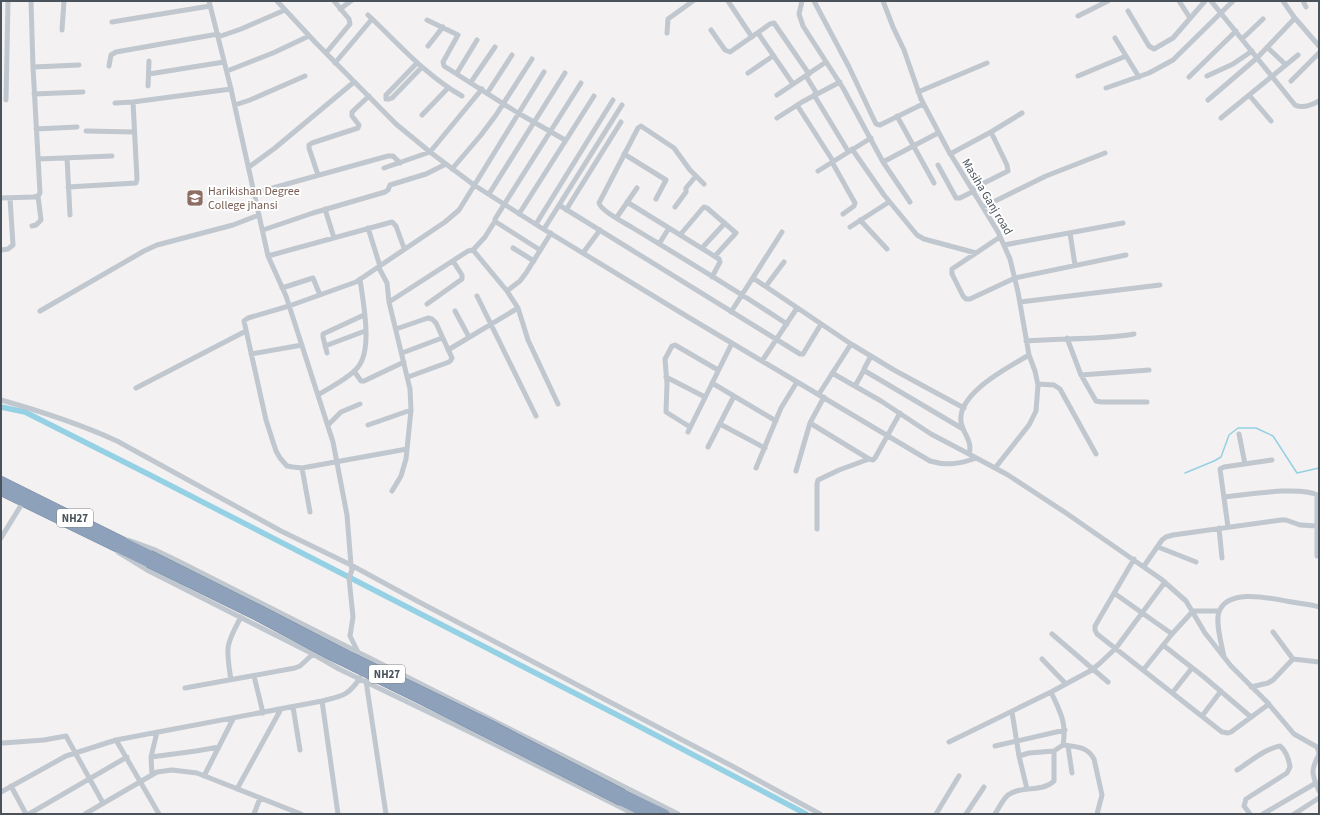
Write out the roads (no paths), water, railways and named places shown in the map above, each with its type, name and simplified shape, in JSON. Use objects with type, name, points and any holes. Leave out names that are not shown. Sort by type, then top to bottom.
[{"type":"highway","name":"NH27","points":[[1,481],[110,540]]},
{"type":"highway","name":"NH27","points":[[1,491],[256,608],[347,655],[487,723],[622,797],[648,814]]},
{"type":"highway","name":"NH27","points":[[622,797],[665,814]]},
{"type":"street","points":[[6,100],[8,1]]},
{"type":"street","points":[[31,1],[34,94],[40,194],[38,196],[41,220],[36,225],[32,226]]},
{"type":"street","points":[[62,30],[64,1]]},
{"type":"street","points":[[277,1],[335,63],[396,124],[474,185],[519,214],[732,343],[930,461],[941,464],[959,464],[976,458]]},
{"type":"street","points":[[326,53],[350,24],[349,20],[334,1]]},
{"type":"street","points":[[340,10],[351,1]]},
{"type":"street","points":[[667,33],[668,19],[693,1]]},
{"type":"street","points":[[728,1],[752,37]]},
{"type":"street","points":[[802,1],[799,14],[801,22],[840,82],[883,162],[910,202]]},
{"type":"street","points":[[814,1],[849,67],[876,124],[880,125],[923,104]]},
{"type":"street","name":"Masiha Ganj road","points":[[883,1],[904,50],[923,104],[950,154],[1000,237],[1010,259],[1015,278],[1029,355],[1038,384],[1036,411],[1033,418],[995,468]]},
{"type":"street","points":[[1078,16],[1108,1]]},
{"type":"street","points":[[1179,1],[1190,18]]},
{"type":"street","points":[[1128,11],[1149,46],[1156,48],[1173,38],[1205,1]]},
{"type":"street","points":[[1211,1],[1297,106],[1309,106],[1319,101]]},
{"type":"street","points":[[1106,88],[1157,69],[1173,60],[1233,1]]},
{"type":"street","points":[[1283,1],[1295,18],[1319,46]]},
{"type":"street","points":[[1302,1],[1306,7]]},
{"type":"street","points":[[112,22],[210,3],[235,105],[268,256],[289,306],[333,442],[347,515],[351,567],[349,578],[353,617],[350,636],[358,652],[363,679],[385,812],[380,814]]},
{"type":"street","points":[[109,66],[111,55],[116,52],[218,36],[241,29],[285,10]]},
{"type":"street","points":[[368,15],[422,67],[448,88],[462,96]]},
{"type":"street","points":[[1208,100],[1257,58],[1295,18]]},
{"type":"street","points":[[335,63],[372,19]]},
{"type":"street","points":[[1242,39],[1263,19]]},
{"type":"street","points":[[427,20],[458,35],[443,63],[444,66],[488,92],[518,113],[566,140]]},
{"type":"street","points":[[711,30],[727,52],[732,51],[774,23],[807,75],[815,94],[850,150],[889,202],[920,238],[976,252]]},
{"type":"street","points":[[428,46],[443,28]]},
{"type":"street","points":[[1189,77],[1236,31]]},
{"type":"street","points":[[758,33],[793,84]]},
{"type":"street","points":[[227,71],[273,53],[309,36]]},
{"type":"street","points":[[1115,38],[1139,76]]},
{"type":"street","points":[[457,73],[476,40]]},
{"type":"street","points":[[472,82],[495,47]]},
{"type":"street","points":[[1267,47],[1286,65]]},
{"type":"street","points":[[1207,76],[1233,64],[1252,51]]},
{"type":"street","points":[[1291,81],[1319,53]]},
{"type":"street","points":[[488,92],[512,55]]},
{"type":"street","points":[[1222,118],[1298,55]]},
{"type":"street","points":[[748,73],[773,56]]},
{"type":"street","points":[[1078,76],[1126,56]]},
{"type":"street","points":[[452,169],[481,135],[532,59]]},
{"type":"street","points":[[148,61],[148,86]]},
{"type":"street","points":[[149,74],[224,62]]},
{"type":"street","points":[[417,62],[386,95],[386,99],[392,98],[422,67]]},
{"type":"street","points":[[777,95],[826,62]]},
{"type":"street","points":[[918,92],[987,63]]},
{"type":"street","points":[[33,67],[79,65]]},
{"type":"street","points":[[407,449],[302,468],[287,466],[276,451],[266,420],[244,321],[246,318],[289,306],[349,285],[379,267],[404,248],[438,227],[452,216],[459,210],[544,72]]},
{"type":"street","points":[[489,194],[565,73]]},
{"type":"street","points":[[235,105],[305,76]]},
{"type":"street","points":[[249,167],[275,148],[354,82]]},
{"type":"street","points":[[777,118],[815,94],[840,82]]},
{"type":"street","points":[[389,302],[468,251],[473,250],[495,221],[504,204],[581,83]]},
{"type":"street","points":[[422,115],[448,88]]},
{"type":"street","points":[[115,102],[133,102],[231,89]]},
{"type":"street","points":[[384,168],[430,152],[482,89]]},
{"type":"street","points":[[34,94],[83,92]]},
{"type":"street","points":[[1249,95],[1271,121]]},
{"type":"street","points":[[318,175],[309,145],[312,142],[358,128],[359,125],[352,116],[352,112],[369,96]]},
{"type":"street","points":[[519,214],[594,96]]},
{"type":"street","points":[[536,224],[613,100]]},
{"type":"street","points":[[68,187],[136,183],[133,102]]},
{"type":"street","points":[[544,229],[622,105]]},
{"type":"street","points":[[797,105],[833,161],[855,203],[854,206],[844,214]]},
{"type":"street","points":[[950,154],[1022,113]]},
{"type":"street","points":[[897,116],[934,184]]},
{"type":"street","points":[[566,210],[621,122]]},
{"type":"street","points":[[704,184],[686,165],[674,148],[642,126],[638,128],[599,203],[601,207],[616,218],[743,295],[786,324]]},
{"type":"street","points":[[36,129],[77,127]]},
{"type":"street","points":[[86,131],[134,132]]},
{"type":"street","points":[[938,165],[956,198],[960,198],[1008,171],[1007,165],[991,132]]},
{"type":"street","points":[[883,162],[938,133]]},
{"type":"street","points":[[818,171],[871,138]]},
{"type":"street","points":[[983,207],[1046,176],[1105,153]]},
{"type":"street","points":[[624,154],[666,180],[656,199]]},
{"type":"street","points":[[38,159],[112,156]]},
{"type":"street","points":[[254,193],[388,156],[393,156],[400,162]]},
{"type":"street","points":[[67,158],[70,215]]},
{"type":"street","points":[[263,230],[325,209],[385,192],[388,190],[390,185],[426,174],[446,164]]},
{"type":"street","points":[[675,207],[686,192],[686,188],[696,176]]},
{"type":"street","points":[[616,218],[637,188]]},
{"type":"street","points":[[1,198],[38,196]]},
{"type":"street","points":[[1,250],[8,249],[13,245],[10,198]]},
{"type":"street","points":[[627,202],[719,259],[720,261],[712,277]]},
{"type":"street","points":[[850,227],[889,202]]},
{"type":"street","points":[[559,205],[776,340],[802,354],[821,324]]},
{"type":"street","points":[[680,235],[705,207],[736,233],[715,256]]},
{"type":"street","points":[[325,209],[334,238]]},
{"type":"street","points":[[40,311],[144,251],[233,225],[259,215]]},
{"type":"street","points":[[860,220],[887,249]]},
{"type":"street","points":[[495,221],[540,250]]},
{"type":"street","points":[[268,256],[390,222],[394,223],[404,248]]},
{"type":"street","points":[[702,248],[725,223]]},
{"type":"street","points":[[1004,245],[1123,223]]},
{"type":"street","points":[[368,228],[379,267],[387,283],[389,302],[410,389],[411,410],[403,472],[392,491]]},
{"type":"street","points":[[659,244],[669,228]]},
{"type":"street","points":[[584,253],[600,230]]},
{"type":"street","points":[[731,312],[782,232]]},
{"type":"street","points":[[507,290],[523,278],[551,233]]},
{"type":"street","points":[[1070,233],[1075,265]]},
{"type":"street","points":[[1000,237],[955,266],[952,271],[965,298],[970,299],[1015,278],[1126,255]]},
{"type":"street","points":[[513,248],[534,261]]},
{"type":"street","points":[[473,250],[507,290],[518,308],[528,340],[558,404]]},
{"type":"street","points":[[427,304],[462,279],[462,275],[453,261]]},
{"type":"street","points":[[766,286],[784,262]]},
{"type":"street","points":[[282,288],[313,278],[320,295]]},
{"type":"street","points":[[753,278],[851,344],[964,408]]},
{"type":"street","points":[[318,395],[354,371],[362,362],[365,355],[366,331],[360,279]]},
{"type":"street","points":[[1020,302],[1160,285]]},
{"type":"street","points":[[477,296],[536,416]]},
{"type":"street","points":[[448,350],[518,308]]},
{"type":"street","points":[[762,361],[797,308]]},
{"type":"street","points":[[455,311],[469,337]]},
{"type":"street","points":[[327,353],[323,334],[364,315]]},
{"type":"street","points":[[396,329],[430,318],[436,323],[452,358],[451,361],[408,377]]},
{"type":"street","points":[[136,388],[246,331]]},
{"type":"street","points":[[325,346],[366,331]]},
{"type":"street","points":[[1026,341],[1067,338],[1113,338],[1134,334]]},
{"type":"street","points":[[402,353],[442,338]]},
{"type":"street","points":[[1067,338],[1081,375],[1093,397],[1099,402],[1147,402]]},
{"type":"street","points":[[718,370],[674,345],[672,346],[665,357],[667,390],[666,412],[689,430],[732,343]]},
{"type":"street","points":[[796,471],[810,423],[832,372],[851,344]]},
{"type":"street","points":[[252,354],[302,345]]},
{"type":"street","points":[[969,454],[971,448],[963,429],[961,418],[967,402],[997,373],[1029,355]]},
{"type":"street","points":[[855,386],[871,356]]},
{"type":"street","points":[[354,371],[361,382],[364,382],[404,362]]},
{"type":"street","points":[[864,370],[963,429]]},
{"type":"street","points":[[1081,375],[1149,370]]},
{"type":"street","points":[[832,372],[900,413],[931,434],[995,468],[1066,512],[1165,582],[1186,601],[1205,633],[1224,658],[1269,704],[1294,734],[1317,747],[1319,754],[1312,769],[1319,791]]},
{"type":"street","points":[[666,377],[705,397]]},
{"type":"street","points":[[756,468],[781,408],[797,382]]},
{"type":"street","points":[[712,383],[776,421]]},
{"type":"street","points":[[1038,384],[1054,386],[1060,389],[1096,454]]},
{"type":"street","points":[[708,447],[734,396]]},
{"type":"street","points":[[1,400],[44,413],[113,439],[281,531],[820,814]]},
{"type":"street","points":[[328,425],[341,412],[360,404]]},
{"type":"street","points":[[368,425],[411,410]]},
{"type":"street","points":[[817,529],[818,480],[839,470],[869,459],[873,460],[900,413]]},
{"type":"street","points":[[810,423],[869,459]]},
{"type":"street","points":[[720,424],[765,448]]},
{"type":"street","points":[[1239,434],[1245,464]]},
{"type":"street","points":[[1228,527],[1220,469],[1222,467],[1272,460]]},
{"type":"street","points":[[302,468],[310,512]]},
{"type":"street","points":[[1224,497],[1279,491],[1311,492],[1318,495],[1317,556]]},
{"type":"street","points":[[1,538],[23,502]]},
{"type":"street","points":[[1144,566],[1162,540],[1169,536],[1284,520],[1317,529]]},
{"type":"street","points":[[1219,528],[1222,558]]},
{"type":"street","points":[[110,540],[120,553],[140,566],[313,654],[339,669],[363,679],[634,814]]},
{"type":"street","points":[[110,540],[134,542],[180,562],[678,814]]},
{"type":"street","points":[[1158,547],[1196,562]]},
{"type":"street","points":[[1134,559],[1095,626],[1097,634],[1144,669],[1222,732],[1228,733],[1269,704]]},
{"type":"street","points":[[949,742],[1012,712],[1094,668],[1116,648],[1165,582]]},
{"type":"street","points":[[1114,593],[1172,634]]},
{"type":"street","points":[[1224,658],[1218,623],[1219,611],[1224,604],[1231,599],[1267,597],[1319,607]]},
{"type":"street","points":[[1144,669],[1193,611],[1219,611]]},
{"type":"street","points":[[231,680],[227,655],[228,644],[241,617]]},
{"type":"street","points":[[1273,632],[1293,659]]},
{"type":"street","points":[[1052,634],[1094,668],[1108,682]]},
{"type":"street","points":[[1163,645],[1251,717]]},
{"type":"street","points":[[185,688],[295,668],[300,666],[313,654]]},
{"type":"street","points":[[1042,659],[1066,684]]},
{"type":"street","points":[[1251,687],[1268,683],[1273,680],[1290,660],[1293,659],[1319,662]]},
{"type":"street","points":[[1173,692],[1192,668]]},
{"type":"street","points":[[254,676],[263,713]]},
{"type":"street","points":[[1,792],[74,752],[116,740],[322,701],[349,693],[363,679]]},
{"type":"street","points":[[1051,692],[1064,722],[1066,745],[1072,773]]},
{"type":"street","points":[[1202,716],[1221,692]]},
{"type":"street","points":[[322,701],[338,814]]},
{"type":"street","points":[[293,707],[300,750]]},
{"type":"street","points":[[237,789],[281,709]]},
{"type":"street","points":[[1012,712],[1019,756],[1027,789]]},
{"type":"street","points":[[204,776],[233,718]]},
{"type":"street","points":[[995,746],[1065,730]]},
{"type":"street","points":[[152,775],[151,757],[157,732]]},
{"type":"street","points":[[3,743],[44,740],[64,736],[68,739],[103,803]]},
{"type":"street","points":[[116,740],[159,814]]},
{"type":"street","points":[[1019,756],[1054,751],[1066,745],[1084,748],[1094,759],[1102,795],[1097,814]]},
{"type":"street","points":[[1237,770],[1275,747],[1280,746],[1287,757],[1290,770],[1246,799],[1244,806],[1250,814]]},
{"type":"street","points":[[151,757],[219,747]]},
{"type":"street","points":[[995,814],[1006,797],[1014,792],[1046,786],[1054,780],[1054,751]]},
{"type":"street","points":[[30,814],[127,757]]},
{"type":"street","points":[[85,814],[141,781],[164,770],[190,772],[204,776],[301,814]]},
{"type":"street","points":[[936,814],[959,776]]},
{"type":"street","points":[[1263,814],[1316,783]]},
{"type":"street","points":[[11,786],[26,814]]},
{"type":"street","points":[[966,814],[984,787]]},
{"type":"street","points":[[254,814],[260,798]]},
{"type":"street","points":[[1294,814],[1319,798]]},
{"type":"waterway","points":[[1,407],[25,412],[150,475],[627,720],[806,814]]},
{"type":"waterway","points":[[1185,473],[1221,457],[1229,435],[1238,428],[1256,428],[1273,436],[1297,473],[1319,468]]},
{"type":"place","name":"Harikishan Degree College jhansi","points":[[195,198]]}]
